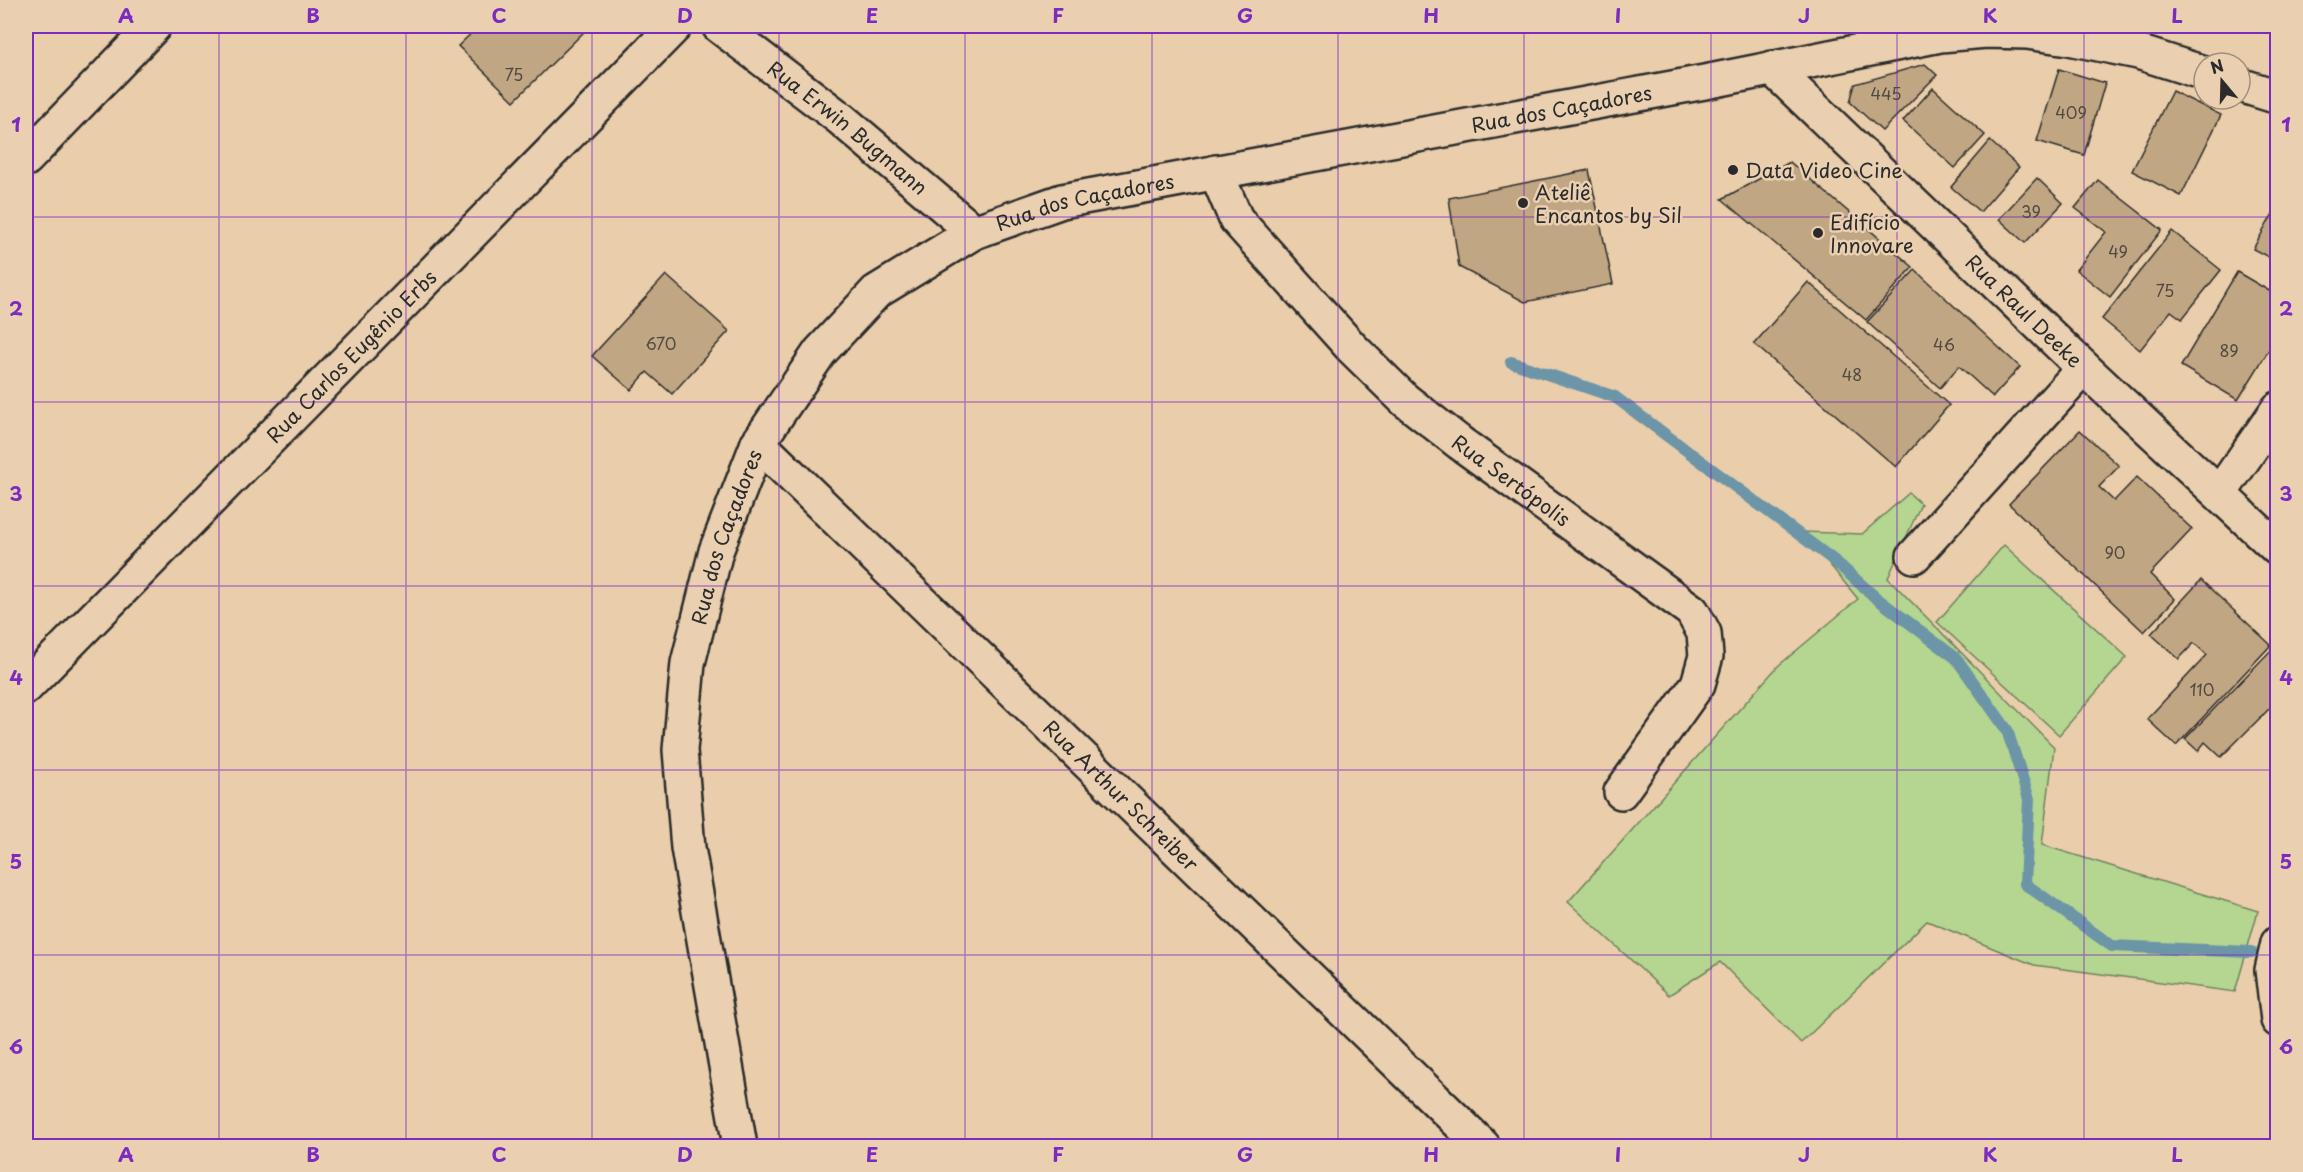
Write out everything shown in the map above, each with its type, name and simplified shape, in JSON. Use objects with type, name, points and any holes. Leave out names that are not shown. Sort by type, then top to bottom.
[{"type":"street","points":[[26,159],[154,26]]},
{"type":"street","name":"Rua Carlos Eugênio Erbs","points":[[26,687],[675,26]]},
{"type":"street","name":"Rua Erwin Bugmann","points":[[719,26],[841,119],[974,231]]},
{"type":"street","name":"Rua dos Caçadores","points":[[740,1146],[688,848],[680,750],[688,663],[716,551],[758,443],[820,352],[876,292],[974,231],[1062,201],[1940,35],[1986,31],[2027,32],[2138,52],[2192,69]]},
{"type":"street","name":"Rua Raul Deeke","points":[[1772,68],[2084,368],[2220,493],[2277,549]]},
{"type":"street","points":[[2252,89],[2277,97]]},
{"type":"street","name":"Rua Sertópolis","points":[[1216,171],[1236,219],[1353,348],[1405,400],[1460,443],[1692,611],[1704,633],[1706,656],[1698,684],[1621,792]]},
{"type":"street","points":[[1914,556],[2084,368]]},
{"type":"street","points":[[2220,493],[2277,409]]},
{"type":"street","name":"Rua Arthur Schreiber","points":[[758,443],[1483,1146]]},
{"type":"street","points":[[2277,943],[2272,970],[2277,1020]]},
{"type":"green space","points":[[1909,493],[1921,504],[1888,578],[2054,747],[2042,845],[2258,911],[2235,992],[2034,965],[1927,921],[1801,1043],[1720,962],[1669,995],[1568,902],[1778,666],[1858,599],[1803,532],[1862,534]]},
{"type":"green space","points":[[2004,545],[2127,657],[2059,735],[1937,622]]},
{"type":"building","points":[[479,26],[590,26],[514,101],[458,46]]},
{"type":"building","points":[[1925,64],[1937,75],[1882,131],[1850,102],[1855,84]]},
{"type":"building","points":[[2059,69],[2105,83],[2084,155],[2037,141]]},
{"type":"building","points":[[1933,88],[1985,135],[1955,168],[1903,121]]},
{"type":"building","points":[[2172,91],[2192,101],[2192,111],[2213,111],[2221,115],[2181,196],[2132,171]]},
{"type":"building","points":[[1990,141],[2019,167],[1980,212],[1951,187]]},
{"type":"building","name":"Edifício Innovare","points":[[1790,162],[1913,267],[1866,320],[1722,199]]},
{"type":"building","points":[[1589,170],[1613,284],[1525,302],[1459,267],[1449,198]]},
{"type":"building","points":[[2037,178],[2063,203],[2025,243],[1999,219]]},
{"type":"building","points":[[2098,180],[2162,230],[2110,297],[2076,270],[2106,232],[2075,208]]},
{"type":"building","points":[[2278,205],[2278,262],[2253,249]]},
{"type":"building","points":[[2172,231],[2221,270],[2182,319],[2171,311],[2140,350],[2102,319]]},
{"type":"building","points":[[1915,270],[2020,367],[1993,397],[1959,366],[1940,388],[1867,322]]},
{"type":"building","points":[[2237,272],[2278,296],[2278,335],[2238,400],[2181,366]]},
{"type":"building","points":[[666,275],[729,331],[672,394],[647,372],[631,390],[592,356]]},
{"type":"building","points":[[1808,282],[1949,405],[1896,467],[1754,344]]},
{"type":"building","points":[[2080,430],[2119,466],[2099,487],[2114,501],[2137,477],[2192,529],[2150,574],[2175,599],[2144,632],[2009,504]]},
{"type":"building","points":[[2201,580],[2271,645],[2176,746],[2147,719],[2207,655],[2194,643],[2179,659],[2151,634]]},
{"type":"building","points":[[2278,643],[2278,700],[2221,757],[2205,742],[2198,751],[2185,739]]},
{"type":"waterway","points":[[1511,362],[1615,397],[1836,562],[1875,597],[1956,658],[2007,730],[2029,799],[2025,884],[2112,946],[2251,952]]},
{"type":"place","name":"Data Video Cine","points":[[1733,170]]},
{"type":"place","name":"Ateliê Encantos by Sil","points":[[1523,203]]},
{"type":"place","name":"Edifício Innovare","points":[[1818,233]]}]
